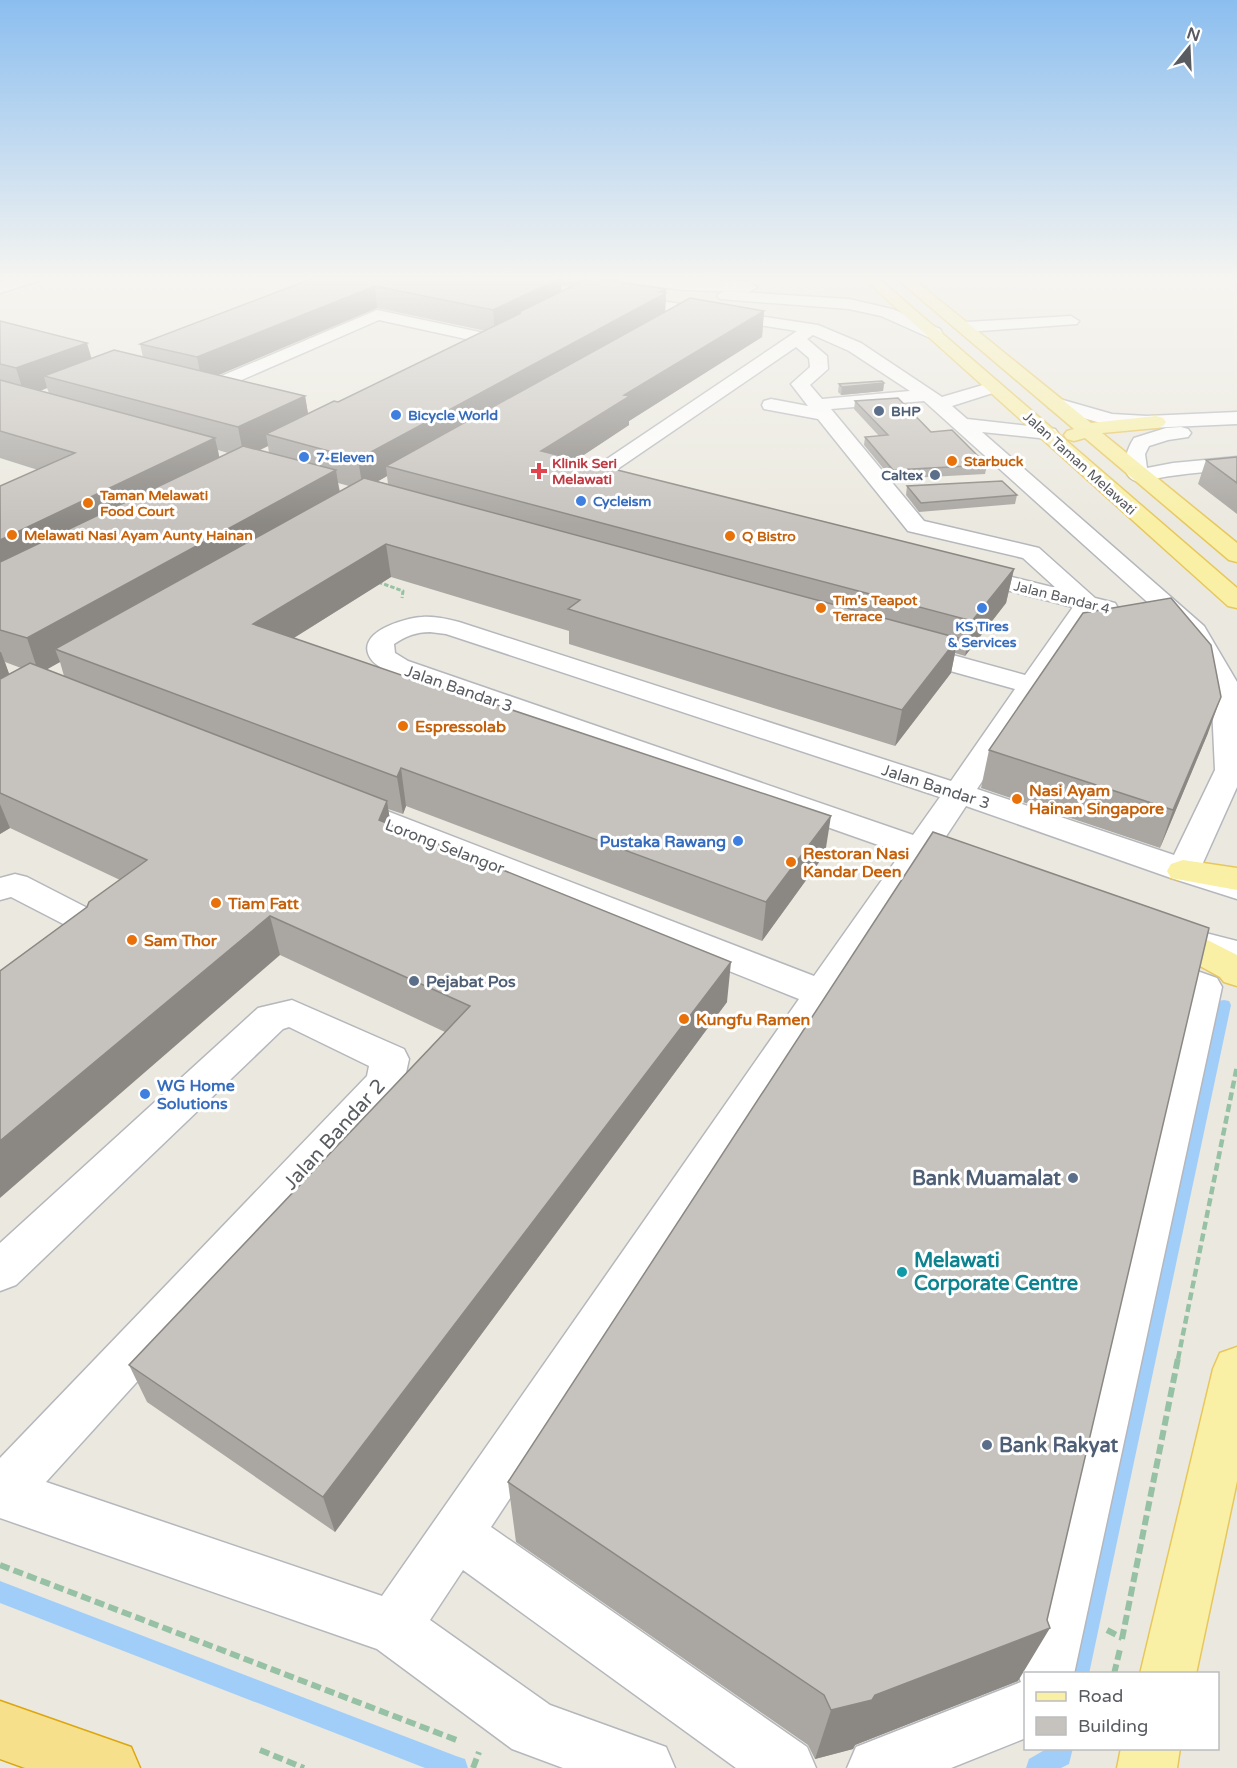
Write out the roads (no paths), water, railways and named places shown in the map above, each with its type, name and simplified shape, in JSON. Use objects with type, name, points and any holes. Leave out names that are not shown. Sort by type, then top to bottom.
[{"type":"highway","points":[[0,1730],[110,1768]]},
{"type":"main road","name":"Jalan Taman Melawati","points":[[964,361],[1237,601]]},
{"type":"main road","name":"Jalan Taman Melawati","points":[[1006,361],[1139,475],[1237,555]]},
{"type":"main road","points":[[1065,451],[1066,441],[1086,430],[1156,422]]},
{"type":"main road","points":[[1183,870],[1237,879]]},
{"type":"main road","points":[[1161,932],[1233,968],[1237,973]]},
{"type":"main road","points":[[1168,1672],[1237,1369]]},
{"type":"main road","points":[[1147,1768],[1151,1750]]},
{"type":"street","points":[[204,390],[272,361]]},
{"type":"street","points":[[616,483],[593,477],[765,361]]},
{"type":"street","points":[[393,1627],[1088,604],[1031,553],[916,526],[800,384],[819,369],[818,361]]},
{"type":"street","points":[[875,361],[933,399],[1011,481],[1195,631],[1225,685],[1230,770],[1183,870]]},
{"type":"street","points":[[183,385],[237,398]]},
{"type":"street","points":[[771,405],[821,410],[933,399],[993,387]]},
{"type":"street","points":[[1056,404],[1112,420],[1156,422],[1237,418]]},
{"type":"street","points":[[959,424],[1048,433]]},
{"type":"street","points":[[1229,463],[1139,475],[1136,454],[1141,442],[1166,434],[1237,431]]},
{"type":"street","points":[[1181,433],[1229,463]]},
{"type":"street","points":[[885,488],[908,487]]},
{"type":"street","name":"Jalan Bandar 4","points":[[950,568],[1195,631]]},
{"type":"street","name":"Jalan Bandar 3","points":[[911,863],[399,667],[382,656],[381,641],[400,628],[428,624],[450,627],[959,793],[1237,888]]},
{"type":"street","points":[[883,644],[1032,686]]},
{"type":"street","name":"Lorong Selangor","points":[[321,797],[823,994]]},
{"type":"street","points":[[911,863],[978,887]]},
{"type":"street","points":[[0,889],[15,885],[91,924],[88,936],[53,963]]},
{"type":"street","points":[[1161,932],[1237,953]]},
{"type":"street","points":[[1046,1672],[1204,987],[1114,955]]},
{"type":"street","name":"Jalan Bandar 2","points":[[0,1271],[271,1018],[292,1013],[390,1059],[385,1082],[1,1492]]},
{"type":"street","points":[[1,1492],[393,1627],[533,1728],[645,1768]]},
{"type":"street","points":[[457,1534],[786,1768]]},
{"type":"street","points":[[877,1768],[1024,1710]]},
{"type":"waterway","points":[[1077,1672],[1224,1005]]},
{"type":"waterway","points":[[0,1592],[456,1768]]},
{"type":"waterway","points":[[1038,1768],[1060,1755],[1061,1750]]},
{"type":"place","name":"BHP","points":[[879,411]]},
{"type":"place","name":"Bicycle World","points":[[396,415]]},
{"type":"place","name":"7-Eleven","points":[[304,457]]},
{"type":"place","name":"Starbuck","points":[[952,461]]},
{"type":"place","name":"Klinik Seri Melawati","points":[[539,471]]},
{"type":"place","name":"Caltex","points":[[935,475]]},
{"type":"place","name":"Cycleism","points":[[581,501]]},
{"type":"place","name":"Taman Melawati Food Court","points":[[88,503]]},
{"type":"place","name":"Melawati Nasi Ayam Aunty Hainan","points":[[12,535]]},
{"type":"place","name":"Q Bistro","points":[[730,536]]},
{"type":"place","name":"Tim's Teapot Terrace","points":[[821,608]]},
{"type":"place","name":"KS Tires & Services","points":[[982,608]]},
{"type":"place","name":"Espressolab","points":[[403,726]]},
{"type":"place","name":"Nasi Ayam Hainan Singapore","points":[[1017,799]]},
{"type":"place","name":"Pustaka Rawang","points":[[738,841]]},
{"type":"place","name":"Restoran Nasi Kandar Deen","points":[[791,862]]},
{"type":"place","name":"Tiam Fatt","points":[[216,903]]},
{"type":"place","name":"Sam Thor","points":[[132,940]]},
{"type":"place","name":"Pejabat Pos","points":[[414,981]]},
{"type":"place","name":"Kungfu Ramen","points":[[684,1019]]},
{"type":"place","name":"WG Home Solutions","points":[[145,1094]]},
{"type":"place","name":"Bank Muamalat","points":[[1073,1178]]},
{"type":"place","name":"Melawati Corporate Centre","points":[[902,1272]]},
{"type":"place","name":"Bank Rakyat","points":[[987,1445]]}]
